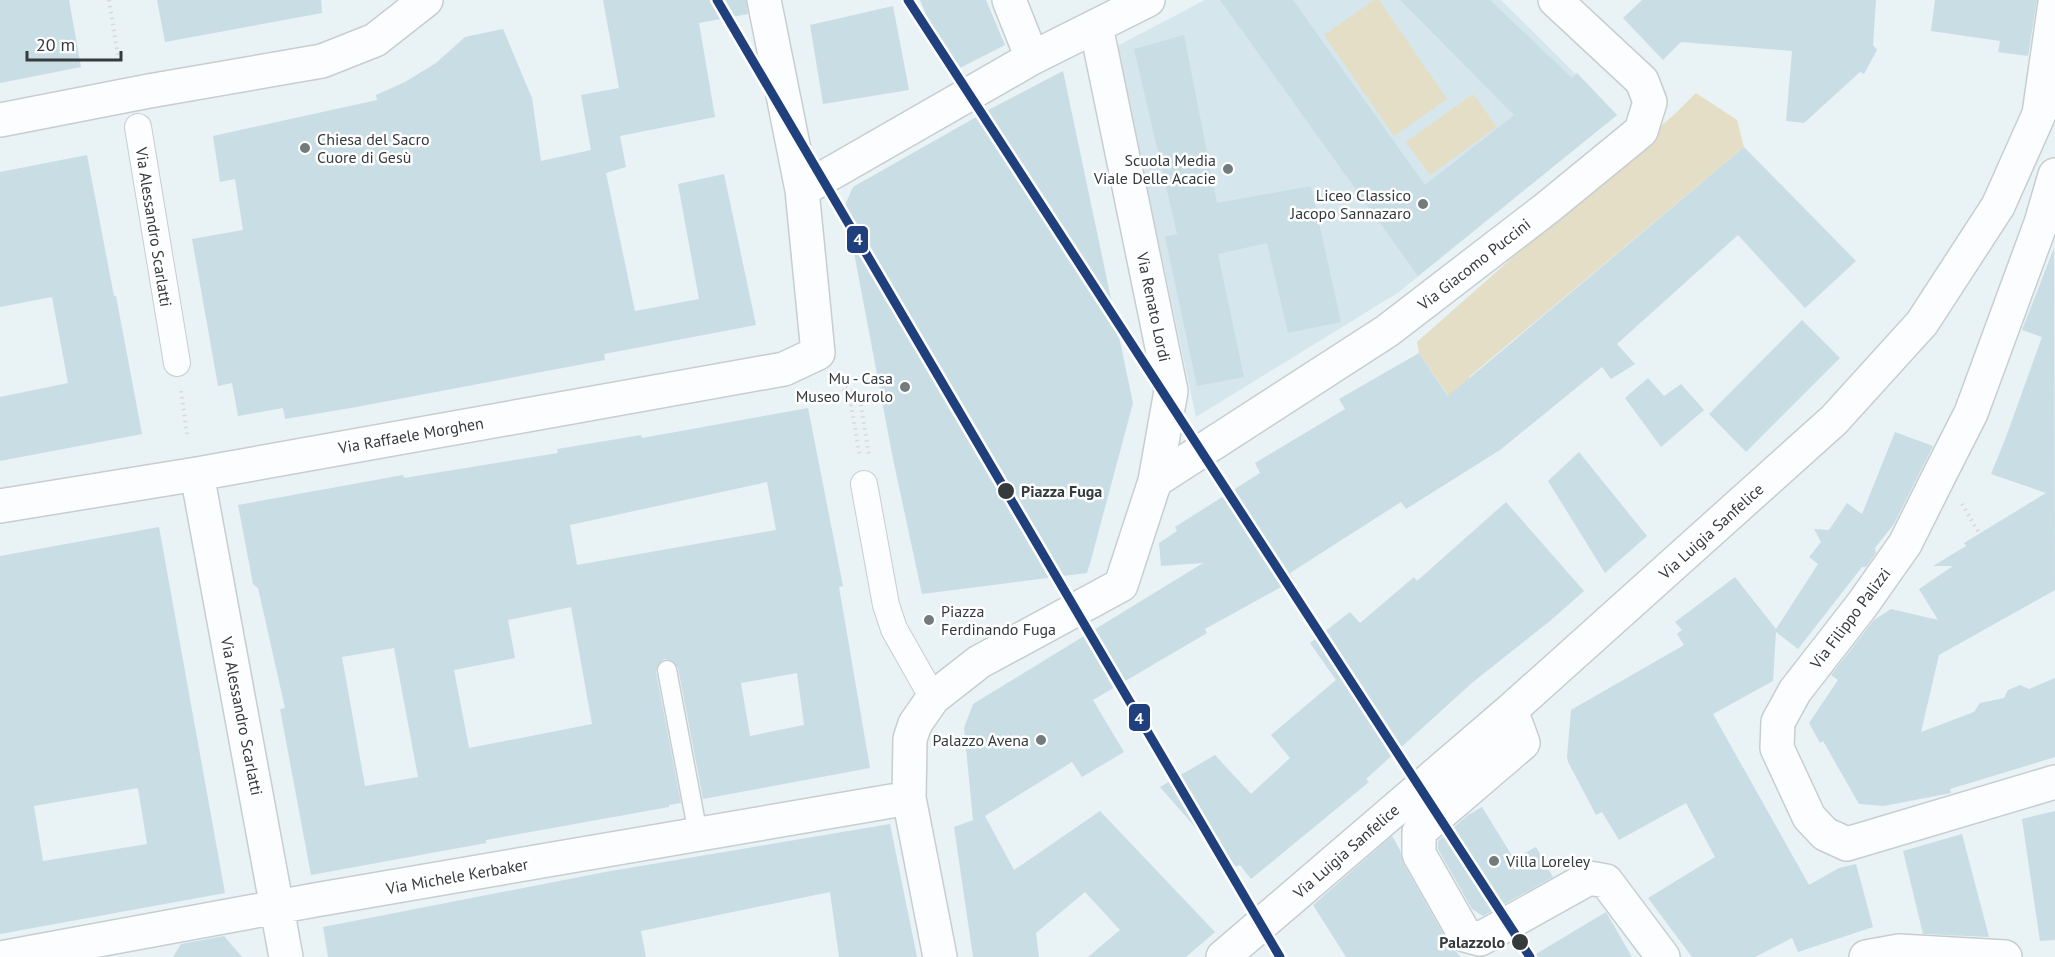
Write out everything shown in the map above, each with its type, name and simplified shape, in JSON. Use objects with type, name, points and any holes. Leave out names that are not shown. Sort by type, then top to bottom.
[{"type":"street","points":[[0,120],[322,61],[375,40],[426,0]]},
{"type":"street","points":[[764,0],[802,190],[825,362]]},
{"type":"street","points":[[1009,0],[1032,58]]},
{"type":"street","points":[[802,190],[1032,58],[1148,0]]},
{"type":"street","name":"Via Giacomo Puccini","points":[[1155,481],[1387,331],[1547,208],[1641,131],[1650,102],[1642,81],[1555,0]]},
{"type":"street","name":"Via Luigia Sanfelice","points":[[1223,957],[1511,711],[1834,420],[1922,323],[1998,206],[2039,114],[2055,3]]},
{"type":"street","name":"Via Renato Lordi","points":[[933,698],[979,662],[1121,585],[1155,481],[1171,391],[1096,26]]},
{"type":"street","name":"Via Alessandro Scarlatti","points":[[138,127],[177,363]]},
{"type":"street","name":"Via Filippo Palizzi","points":[[2055,175],[2041,223],[1971,413],[1905,543],[1862,605],[1795,692],[1778,722],[1778,748],[1809,817],[1825,834],[1847,844],[2055,782]]},
{"type":"street","name":"Via Raffaele Morghen","points":[[0,506],[197,474],[825,362]]},
{"type":"street","name":"Via Alessandro Scarlatti","points":[[197,474],[286,957]]},
{"type":"street","points":[[869,484],[870,518],[886,605],[894,629],[933,698],[915,724],[910,738],[909,798],[940,957]]},
{"type":"street","points":[[1511,711],[1523,742],[1419,832],[1419,854],[1465,935],[1480,939],[1589,878],[1606,881],[1663,957]]},
{"type":"street","name":"Via Michele Kerbaker","points":[[6,957],[277,907],[909,798]]},
{"type":"street","points":[[1866,957],[1899,951],[2005,957]]},
{"type":"lane","points":[[667,670],[698,834]]},
{"type":"path","points":[[110,0],[118,62]]},
{"type":"path","points":[[825,362],[861,399],[869,484]]},
{"type":"path","points":[[177,363],[187,434]]},
{"type":"path","points":[[850,399],[869,484]]},
{"type":"path","points":[[1958,496],[1979,533]]},
{"type":"shaded area","points":[[1205,0],[1501,0],[1617,115],[1399,292],[1196,417],[1117,46]]},
{"type":"shaded area","points":[[1374,0],[1379,0],[1447,99],[1394,136],[1324,35]]},
{"type":"shaded area","points":[[1696,93],[1737,120],[1744,147],[1469,377],[1520,434],[1490,456],[1419,353],[1417,342]]},
{"type":"shaded area","points":[[1473,94],[1497,127],[1430,175],[1406,142]]},
{"type":"building","points":[[0,0],[69,0],[81,67],[0,83]]},
{"type":"building","points":[[157,0],[321,0],[322,13],[165,42]]},
{"type":"building","points":[[603,0],[746,0],[748,14],[699,23],[715,117],[620,136],[626,167],[606,173],[635,311],[699,299],[678,184],[724,174],[756,325],[604,354],[605,360],[351,408],[285,419],[283,408],[238,416],[232,383],[218,386],[192,239],[243,230],[235,179],[220,182],[213,136],[377,100],[376,95],[405,82],[436,63],[465,37],[503,29],[532,98],[541,161],[591,150],[581,95],[619,88]]},
{"type":"building","points":[[920,0],[986,0],[1005,45],[950,73]]},
{"type":"building","points":[[1220,0],[1293,0],[1425,185],[1514,115],[1400,0],[1490,0],[1572,78],[1577,73],[1617,115],[1418,276]]},
{"type":"building","points":[[1642,0],[1876,0],[1873,45],[1877,50],[1864,74],[1860,72],[1804,123],[1786,121],[1792,51],[1681,42],[1663,60],[1623,18]]},
{"type":"building","points":[[1935,0],[2037,0],[2028,56],[1998,52],[2000,41],[1931,31]]},
{"type":"building","points":[[893,6],[909,90],[823,104],[810,25]]},
{"type":"building","points":[[1184,35],[1217,203],[1311,186],[1341,322],[1288,333],[1267,243],[1218,254],[1244,377],[1197,386],[1165,237],[1177,234],[1134,49]]},
{"type":"building","points":[[1063,71],[1133,403],[1091,560],[1087,573],[922,594],[893,459],[845,205],[853,187],[992,108]]},
{"type":"building","points":[[1744,147],[1856,261],[1805,308],[1738,235],[1617,344],[1635,364],[1611,379],[1602,367],[1500,450],[1406,509],[1401,502],[1290,573],[1294,580],[1205,629],[1207,633],[1093,700],[1124,752],[1082,777],[1072,762],[985,816],[1014,870],[1100,811],[1215,932],[1186,957],[1088,957],[1120,930],[1085,892],[1036,933],[1039,957],[973,957],[954,827],[973,820],[964,728],[973,704],[1203,563],[1161,566],[1159,543],[1177,531],[1175,527],[1260,473],[1255,463],[1345,409],[1339,399],[1419,353],[1448,396]]},
{"type":"building","points":[[87,155],[142,434],[0,461],[0,397],[68,383],[52,297],[0,307],[0,172]]},
{"type":"building","points":[[2054,248],[2055,590],[1939,655],[1921,732],[1974,712],[1980,703],[2004,698],[2008,690],[2020,685],[2029,689],[2055,678],[2055,757],[1950,789],[1951,793],[1884,806],[1859,804],[1823,741],[1820,743],[1809,723],[1838,680],[1831,675],[1874,620],[1891,609],[1938,620],[1919,589],[1953,566],[1933,566],[1966,546],[1964,543],[2046,493],[1991,474],[2042,337],[2022,330]]},
{"type":"building","points":[[1802,320],[1840,358],[1746,452],[1709,414]]},
{"type":"building","points":[[1648,378],[1664,396],[1681,384],[1704,410],[1661,447],[1625,398]]},
{"type":"building","points":[[808,408],[843,586],[839,587],[870,768],[703,799],[678,668],[671,660],[664,659],[657,666],[656,672],[681,803],[486,840],[486,843],[311,875],[280,709],[285,708],[258,588],[253,584],[238,505],[403,475],[404,478],[558,453],[557,449],[641,435],[642,438]],"holes":[[[767,482],[776,530],[577,565],[570,525]],[[571,607],[592,724],[469,748],[454,670],[515,658],[508,620]],[[394,648],[418,777],[365,786],[342,657]],[[797,673],[804,725],[750,736],[741,683]]]},
{"type":"building","points":[[1895,432],[1933,446],[1894,524],[1875,548],[1876,553],[1866,567],[1862,567],[1798,649],[1776,632],[1773,681],[1713,714],[1809,885],[1839,868],[1856,864],[1873,927],[1798,952],[1792,938],[1755,957],[1692,957],[1648,898],[1715,857],[1686,803],[1619,840],[1602,812],[1596,815],[1568,762],[1571,710],[1684,645],[1677,634],[1682,630],[1675,622],[1735,577],[1776,629],[1818,564],[1809,557],[1821,542],[1814,529],[1829,530],[1847,503],[1862,514]]},
{"type":"building","points":[[1579,452],[1647,536],[1605,573],[1548,481]]},
{"type":"building","points":[[1506,502],[1584,591],[1473,682],[1366,779],[1369,782],[1251,879],[1240,865],[1231,868],[1160,787],[1215,755],[1251,794],[1290,758],[1271,735],[1336,680],[1310,643],[1350,612],[1360,623],[1414,577],[1417,581]]},
{"type":"building","points":[[159,527],[225,893],[0,934],[0,556]],"holes":[[[138,788],[147,844],[43,861],[34,806]]]},
{"type":"building","name":"Villa Loreley","points":[[1482,807],[1514,859],[1536,847],[1553,877],[1483,916],[1472,909],[1438,849],[1438,841],[1468,815]]},
{"type":"building","points":[[2055,811],[2055,940],[2040,941],[2022,819]]},
{"type":"building","points":[[890,824],[917,957],[839,957],[830,892],[641,931],[646,957],[328,957],[323,927],[605,872]]},
{"type":"building","points":[[1962,834],[1989,937],[1923,934],[1903,851]]},
{"type":"building","points":[[1392,836],[1400,850],[1403,863],[1449,944],[1461,957],[1346,957],[1313,905]]},
{"type":"building","points":[[1606,912],[1632,957],[1531,957]]},
{"type":"building","points":[[224,936],[242,957],[173,957],[181,944]]},
{"type":"transit line","name":"4","points":[[717,0],[1280,957]]},
{"type":"transit line","name":"4","points":[[908,0],[1530,957]]},
{"type":"place","name":"Chiesa del Sacro Cuore di Gesù","points":[[305,148]]},
{"type":"place","name":"Scuola Media Viale Delle Acacie","points":[[1228,169]]},
{"type":"place","name":"Liceo Classico Jacopo Sannazaro","points":[[1423,204]]},
{"type":"place","name":"Mu - Casa Museo Murolo","points":[[905,387]]},
{"type":"place","name":"Piazza Fuga","points":[[1006,491]]},
{"type":"place","name":"Piazza Ferdinando Fuga","points":[[929,620]]},
{"type":"place","name":"Palazzo Avena","points":[[1041,740]]},
{"type":"place","name":"Villa Loreley","points":[[1494,861]]},
{"type":"place","name":"Palazzolo","points":[[1520,942]]}]
